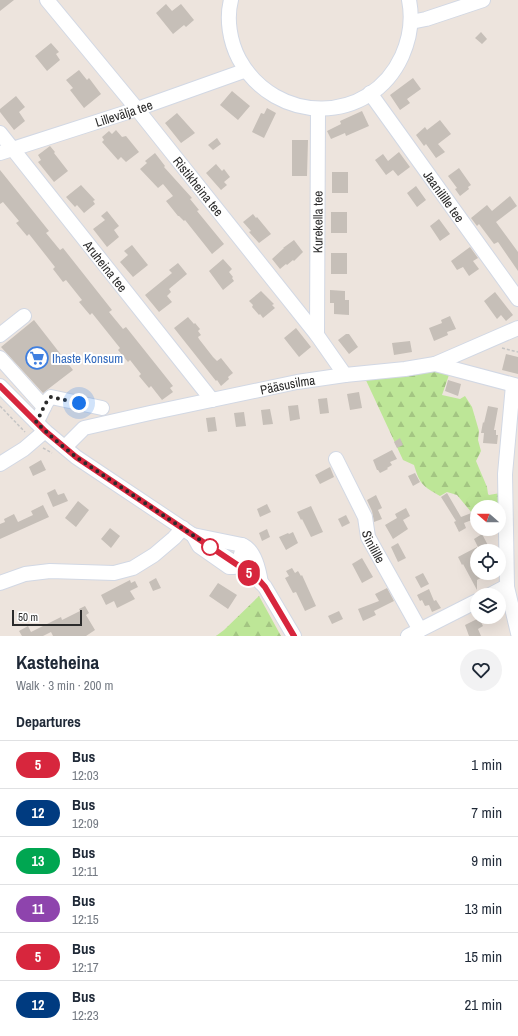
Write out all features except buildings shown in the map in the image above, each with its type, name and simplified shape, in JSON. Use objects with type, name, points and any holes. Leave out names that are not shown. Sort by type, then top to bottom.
[{"type":"street","name":"Ristikheina tee","points":[[47,0],[137,110],[316,335],[346,375]]},
{"type":"street","points":[[228,1],[231,37],[236,54],[244,69],[259,85],[276,98],[289,104],[318,109],[332,108],[358,100],[370,93],[386,80],[398,64],[406,46],[411,22],[409,0]]},
{"type":"street","points":[[411,22],[426,19],[483,0]]},
{"type":"street","name":"Lillevälja tee","points":[[6,150],[137,110],[241,72],[244,69]]},
{"type":"street","name":"Jaanilille tee","points":[[370,93],[518,299]]},
{"type":"street","name":"Kurekella tee","points":[[316,335],[318,109]]},
{"type":"street","name":"Aruheina tee","points":[[0,133],[6,150],[212,400]]},
{"type":"street","points":[[0,335],[24,316]]},
{"type":"street","points":[[435,364],[518,328]]},
{"type":"street","points":[[0,358],[44,407]]},
{"type":"street","name":"Pääsusilma","points":[[65,448],[84,428],[297,382],[346,375],[405,369],[435,364],[516,385]]},
{"type":"street","points":[[516,385],[505,474],[507,586],[518,633]]},
{"type":"street","points":[[0,386],[40,427],[76,457],[257,578],[294,636]]},
{"type":"street","points":[[0,464],[24,449],[40,427],[44,407],[48,399],[51,397],[102,408]]},
{"type":"street","name":"Sinilille","points":[[336,459],[365,517],[368,537],[414,633]]},
{"type":"street","points":[[0,583],[25,574],[50,571],[114,573],[133,568],[154,555],[174,538],[188,532],[242,545],[250,551],[259,572],[261,583]]},
{"type":"street","points":[[238,565],[242,545]]},
{"type":"street","points":[[503,588],[507,586]]},
{"type":"street","points":[[414,633],[470,605]]},
{"type":"path","points":[[500,347],[518,352]]},
{"type":"green space","points":[[436,369],[450,372],[442,395],[460,399],[465,396],[472,407],[479,431],[478,440],[481,451],[476,461],[487,487],[488,494],[506,492],[502,500],[470,500],[470,511],[457,495],[447,492],[440,496],[423,484],[418,477],[414,465],[403,460],[364,376]]},
{"type":"green space","points":[[259,596],[281,636],[216,636],[224,630]]},
{"type":"bus line","name":"5","points":[[0,386],[45,431],[76,457],[257,578],[265,587],[294,636]]},
{"type":"place","name":"Ihaste Konsum","points":[[37,358]]},
{"type":"route","points":[[79,403],[51,397],[48,399],[41,416],[36,422],[76,457],[212,548],[210,547]]}]
